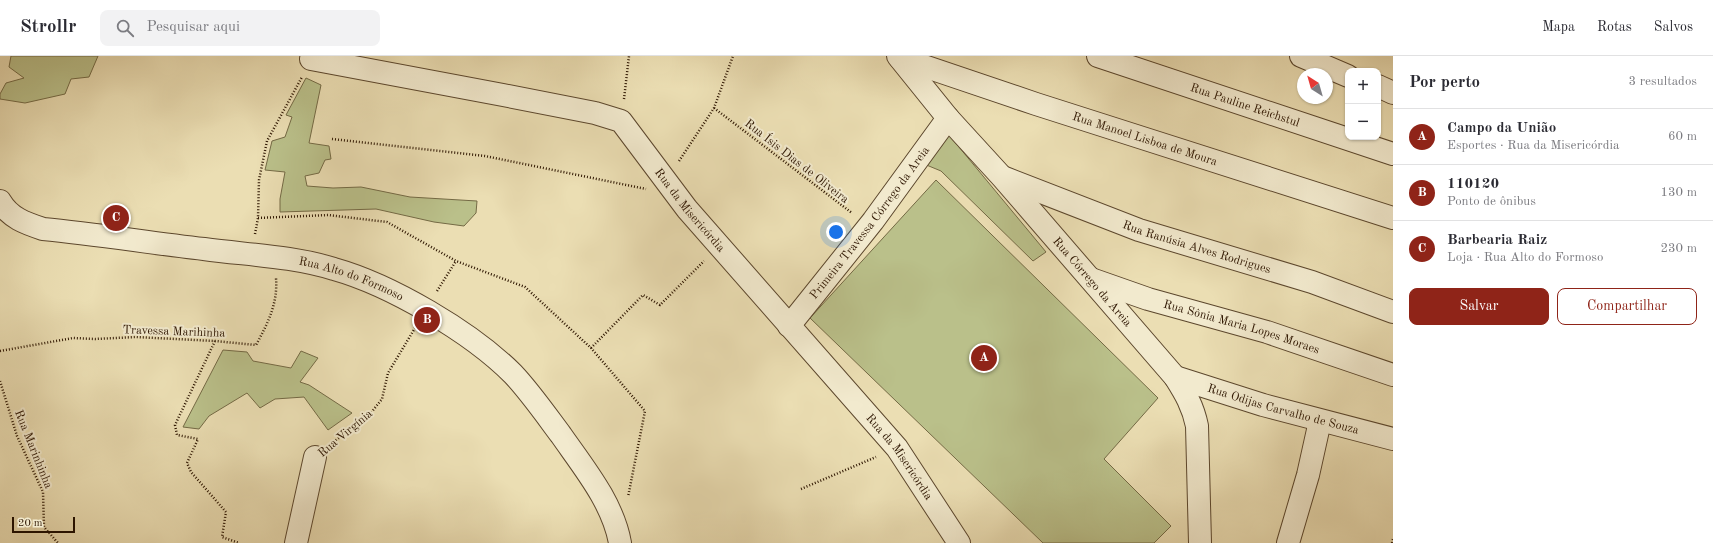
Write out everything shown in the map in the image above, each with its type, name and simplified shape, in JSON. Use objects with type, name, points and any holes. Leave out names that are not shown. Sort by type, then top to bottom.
[{"type":"street","name":"Rua Pauline Reichstul","points":[[1098,56],[1393,154]]},
{"type":"street","points":[[1301,56],[1345,75]]},
{"type":"street","name":"Rua Córrego da Areia","points":[[898,57],[948,118],[1002,177],[1175,377],[1191,402],[1196,426],[1200,543]]},
{"type":"street","name":"Rua Manoel Lisboa de Moura","points":[[898,57],[1036,104],[1393,218]]},
{"type":"street","points":[[311,59],[595,113],[621,121]]},
{"type":"street","points":[[1381,87],[1393,93]]},
{"type":"street","name":"Primeira Travessa Córrego da Areia","points":[[789,326],[873,221],[948,118]]},
{"type":"street","name":"Rua da Misericórdia","points":[[621,121],[665,182],[896,448],[959,543]]},
{"type":"street","name":"Rua Ranúsia Alves Rodrigues","points":[[1002,177],[1139,230],[1305,280],[1393,312]]},
{"type":"street","name":"Rua Alto do Formoso","points":[[0,201],[6,211],[19,221],[43,229],[307,262],[340,271],[386,290],[425,310],[464,334],[513,374],[557,431],[602,496],[618,530],[620,543]]},
{"type":"street","name":"Rua Sônia Maria Lopes Moraes","points":[[1090,279],[1148,298],[1267,332],[1393,375]]},
{"type":"street","name":"Rua Odijas Carvalho de Souza","points":[[1175,377],[1240,399],[1393,439]]},
{"type":"street","points":[[1288,543],[1308,475],[1320,421]]},
{"type":"street","name":"Rua Virgínia","points":[[296,543],[315,457]]},
{"type":"path","points":[[621,121],[629,56]]},
{"type":"path","points":[[332,138],[485,156],[645,189],[665,182],[714,108],[733,56]]},
{"type":"path","points":[[251,254],[258,218],[259,180],[267,141],[311,59]]},
{"type":"path","name":"Rua Ísis Dias de Oliveira","points":[[714,108],[849,212],[873,221]]},
{"type":"path","points":[[258,218],[328,215],[386,222],[456,261],[525,287],[591,348],[645,411],[626,504]]},
{"type":"path","points":[[591,348],[643,295],[660,305],[719,245]]},
{"type":"path","name":"Travessa Marihinha","points":[[0,351],[72,338],[95,339],[136,337],[215,340],[256,345],[268,322],[275,303],[277,292],[275,258]]},
{"type":"path","name":"Rua Virgínia","points":[[315,457],[370,414],[382,399],[388,373],[456,261]]},
{"type":"path","points":[[215,340],[175,424],[177,435],[198,439],[187,463],[191,472],[226,512],[222,537],[239,543]]},
{"type":"path","name":"Rua Marinhinha","points":[[0,381],[17,436],[43,492],[44,527],[58,543]]},
{"type":"path","points":[[801,489],[896,448]]},
{"type":"path","points":[[1392,543],[1393,539]]},
{"type":"green space","points":[[11,56],[98,56],[89,77],[71,79],[65,94],[25,103],[0,99],[0,94],[6,83],[24,78],[9,67]]},
{"type":"green space","points":[[306,78],[321,85],[309,143],[329,146],[331,159],[325,160],[319,173],[305,176],[307,186],[333,188],[361,187],[410,197],[477,201],[476,213],[464,226],[434,222],[376,209],[280,212],[280,199],[285,172],[265,170],[272,141],[285,137],[292,117],[286,115]]},
{"type":"green space","points":[[949,135],[1046,252],[1033,261],[941,171],[924,164]]},
{"type":"green space","points":[[936,180],[1158,398],[1104,459],[1171,526],[1154,543],[1043,543],[810,318]]},
{"type":"green space","points":[[223,350],[247,352],[253,361],[291,368],[301,351],[318,358],[300,382],[309,385],[352,413],[328,430],[304,397],[275,399],[260,408],[247,393],[209,416],[199,429],[183,427]]},
{"type":"place","name":"Barbearia Raiz","points":[[116,218]]},
{"type":"place","name":"110120","points":[[427,320]]},
{"type":"place","name":"Campo da União","points":[[984,358]]}]
